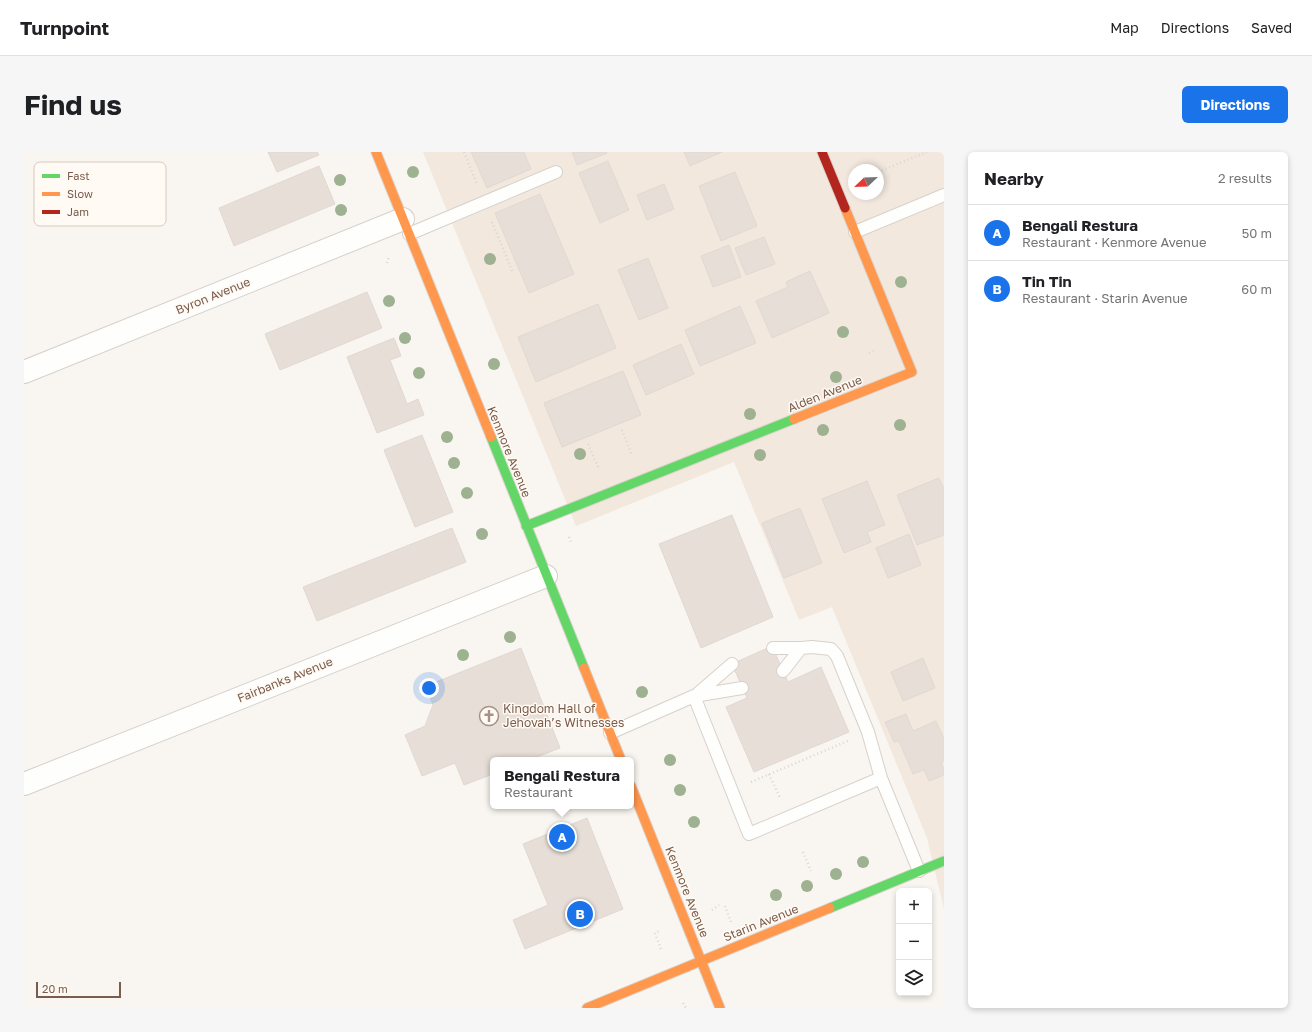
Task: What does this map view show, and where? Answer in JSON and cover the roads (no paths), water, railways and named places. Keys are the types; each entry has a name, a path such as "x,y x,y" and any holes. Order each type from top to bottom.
{"street":[{"name":"Kenmore Avenue","path":"376,152 620,757"},
{"name":"Alden Avenue","path":"526,526 912,372 822,152"},
{"name":"Byron Avenue","path":"24,372 406,226"},
{"name":"Fairbanks Avenue","path":"24,784 546,576"},
{"name":"Kenmore Avenue","path":"634,794 720,1008"},
{"name":"Starin Avenue","path":"587,1008 944,861"}],"lane":[{"path":"406,226 556,172"},
{"path":"855,232 944,195"},
{"path":"773,648 812,647 831,649 837,656 868,732 881,778 919,871"},
{"path":"783,671 801,648"},
{"path":"694,696 732,664"},
{"path":"610,733 694,696 742,688"},
{"path":"694,696 749,834 881,778"}],"place":[{"name":"Kingdom Hall of Jehovah’s Witnesses","path":"489,716"},
{"name":"Bengali Restura","path":"562,837"},
{"name":"Tin Tin","path":"580,914"}]}
